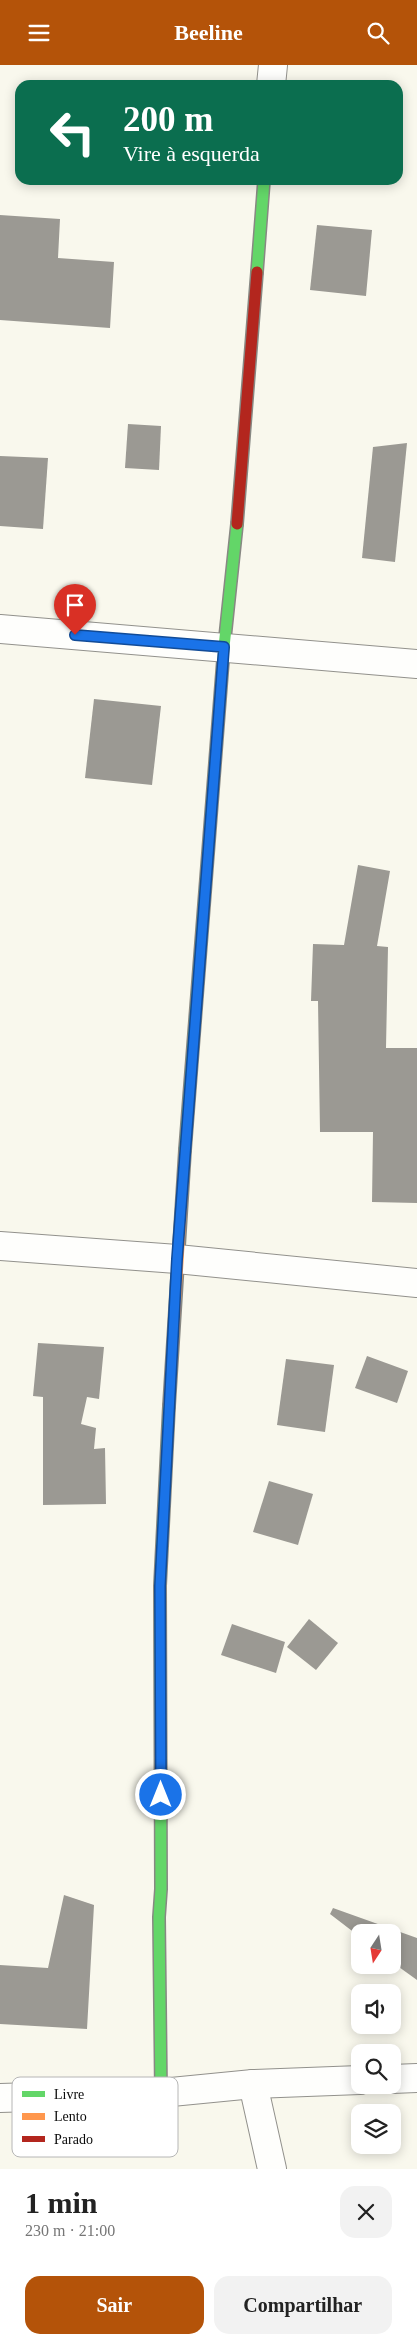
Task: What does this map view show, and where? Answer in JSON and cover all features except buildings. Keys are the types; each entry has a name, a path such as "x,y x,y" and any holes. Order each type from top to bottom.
{"street":[{"path":"272,80 273,65"},
{"path":"161,2077 159,1917 161,1889 160,1586 177,1259 224,647 234,568 264,185"},
{"path":"0,629 417,664"},
{"path":"0,1246 177,1259 417,1283"},
{"path":"401,2079 417,2078"},
{"path":"178,2091 253,2084 351,2080"},
{"path":"253,2084 272,2169"}],"traffic: fast":[{"path":"257,272 264,185"},
{"path":"185,1150 224,647 237,524"},
{"path":"161,2077 159,1917 161,1889 160,1586 169,1406"}],"traffic: slow":[{"path":"169,1406 185,1150"}],"traffic: jam":[{"path":"237,524 257,272"}],"route":[{"path":"75,635 224,647 177,1259 160,1586 161,1795"}]}
